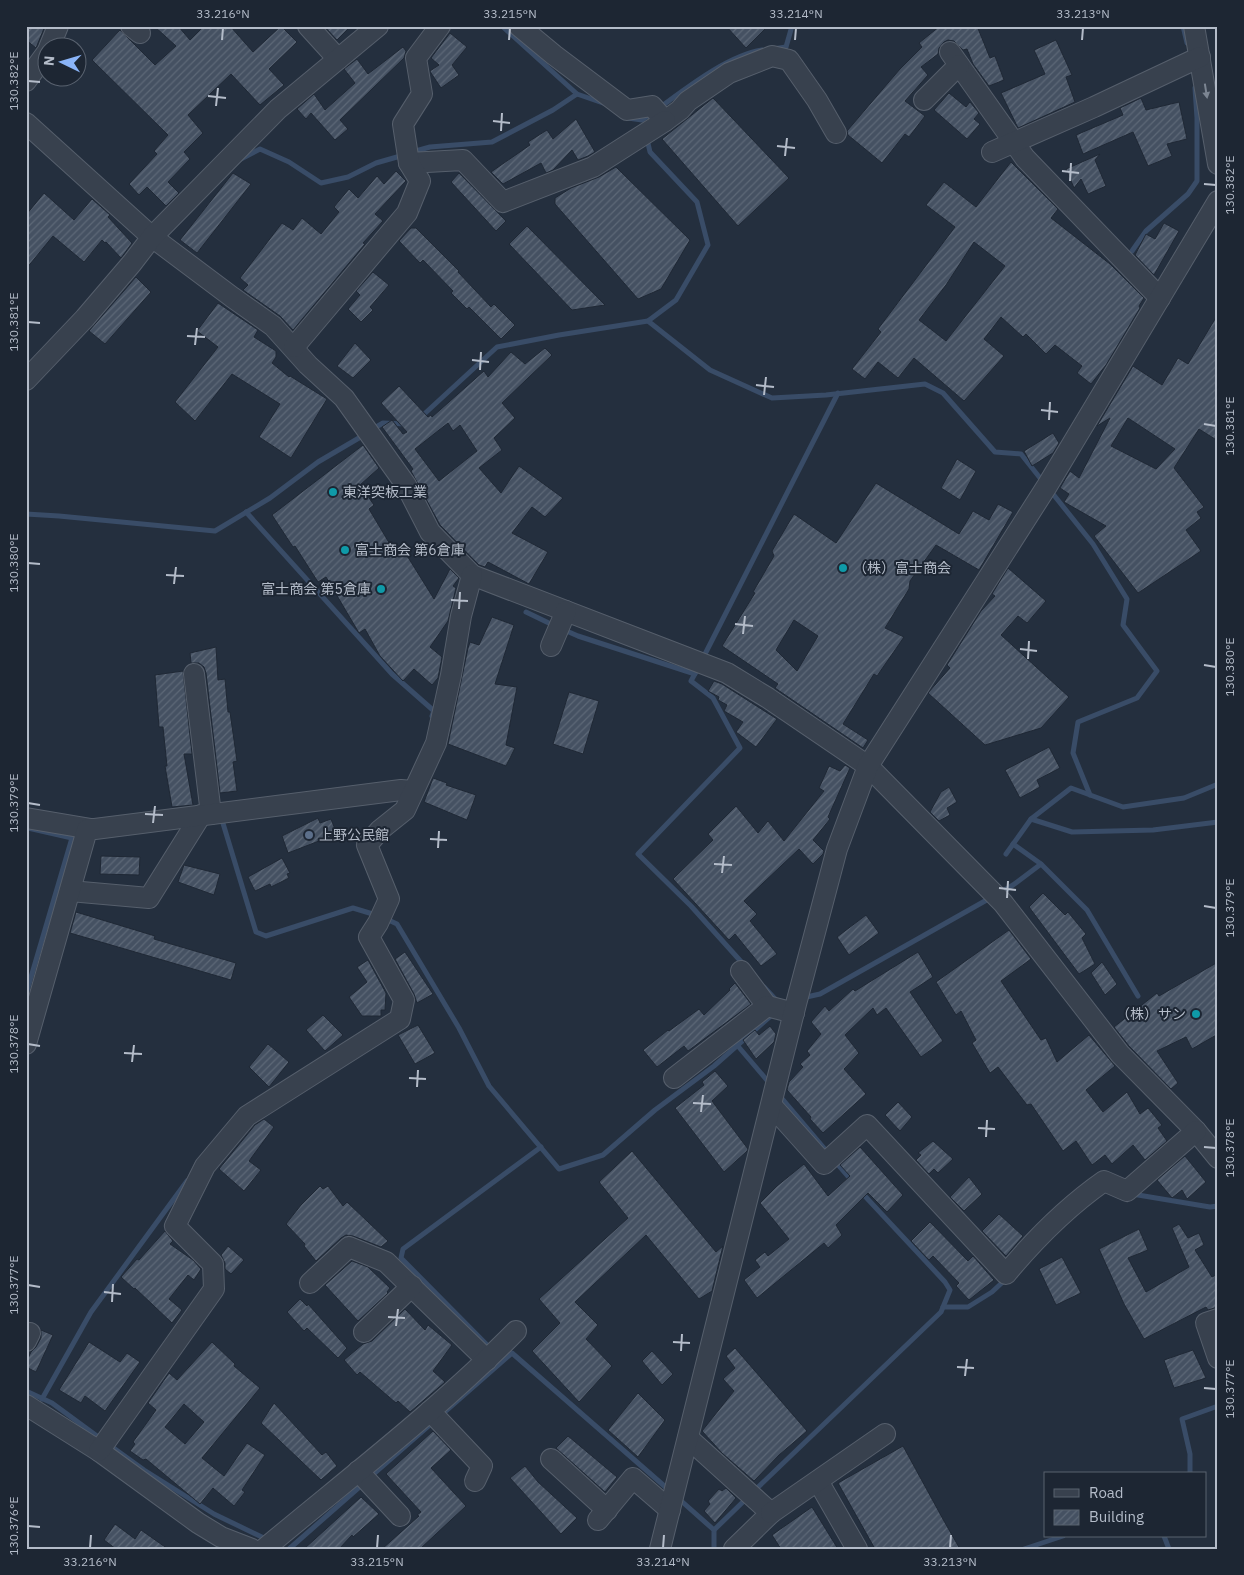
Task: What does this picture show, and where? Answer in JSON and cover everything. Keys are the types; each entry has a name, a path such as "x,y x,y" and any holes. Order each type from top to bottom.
{"street":[{"path":"53,38 58,26"},
{"path":"308,26 338,59"},
{"path":"26,380 86,318 152,236 278,110 378,26"},
{"path":"294,347 407,213 420,181 409,163 403,124 422,94 416,58 440,26"},
{"path":"519,26 626,110 652,106 665,121"},
{"path":"1194,26 1192,60 1218,164"},
{"path":"409,163 463,160 503,202 593,167 665,121 680,110 688,101 729,72 772,56 789,60 817,100 836,134"},
{"path":"924,100 955,59 1026,158 1160,298"},
{"path":"992,152 1094,107 1192,60"},
{"path":"26,81 38,64"},
{"path":"26,123 152,236 273,326 294,347 308,365 344,398 406,484 430,532 472,575 559,628 727,673 768,698 868,766 997,896 1120,1054 1196,1131 1218,1158"},
{"path":"660,1549 772,1106 785,1006 837,850 868,766 1047,486 1218,201"},
{"path":"104,1445 214,1289 213,1264 175,1226 205,1166 247,1116 400,1019 404,1000 369,938 389,899 367,845 380,830 405,810 407,791 436,743 451,675 461,616 472,575"},
{"path":"70,891 149,898 201,820 194,674"},
{"path":"26,818 87,834 407,791"},
{"path":"26,1044 87,834"},
{"path":"741,971 785,1006"},
{"path":"674,1078 785,1006"},
{"path":"772,1106 824,1164 867,1125 1006,1274 1027,1248 1077,1200 1104,1181 1127,1191 1196,1131"},
{"path":"310,1283 349,1247 386,1262 487,1360"},
{"path":"364,1332 412,1286"},
{"path":"1218,1319 1206,1323 1218,1358"},
{"path":"26,1405 104,1445 198,1523 221,1537 265,1545 364,1478 435,1417 516,1331"},
{"path":"435,1417 482,1466 475,1482"},
{"path":"734,1549 771,1513 885,1434"},
{"path":"688,1438 771,1513"},
{"path":"551,1459 603,1515 633,1478 673,1499"},
{"path":"364,1478 400,1516"},
{"path":"818,1481 856,1549"}],"building":[{"path":"26,26 45,26 40,38 38,38 36,48 26,40"},
{"path":"154,26 178,26 190,40 204,26 230,26 253,52 281,26 297,42 269,69 284,85 260,105 231,74 188,115 203,133 184,152 190,159 168,182 179,193 166,206 147,187 139,195 129,184 157,154 154,151 168,135 92,60 120,30 155,65 176,46"},
{"path":"324,26 351,26 337,40"},
{"path":"726,26 768,26 746,48"},
{"path":"940,26 977,26 990,58 995,56 1004,80 989,86 973,64 967,49 963,50 954,41 948,40 944,42 939,48 938,54 921,67 928,75 905,101 925,116 909,137 905,134 882,163 848,135 847,131 900,69 922,47 919,43"},
{"path":"450,33 467,47 452,65 459,75 441,88 430,71 439,65 431,58"},
{"path":"1056,40 1072,75 1066,77 1075,102 1018,128 1001,93 1045,74 1034,50"},
{"path":"403,47 406,51 404,58 340,120 348,129 335,140 311,113 306,119 297,109 314,94 325,110 355,83 344,69 357,59 368,74"},
{"path":"949,93 966,107 970,102 979,113 974,119 980,124 967,139 934,110"},
{"path":"713,98 789,178 738,226 662,139"},
{"path":"1141,98 1146,110 1179,102 1187,139 1167,144 1172,156 1148,166 1133,132 1083,154 1076,135 1123,115 1120,108"},
{"path":"576,119 595,152 578,160 572,150 553,170 546,173 541,163 503,184 491,172 530,145 528,142 547,130 553,139"},
{"path":"1100,154 1095,160 1106,186 1088,194 1081,179 1074,188 1066,169"},
{"path":"1011,162 1058,209 1051,218 1110,264 1144,298 1106,365 1091,384 1077,373 1082,366 1055,345 1046,354 1026,334 1023,337 1001,317 984,339 1004,356 964,401 914,358 898,378 878,362 865,379 852,369 881,332 878,329 955,227 926,205 944,182 976,207","holes":["974,242 1005,266 946,341 919,320 946,285"]},
{"path":"616,167 690,240 661,289 638,299 555,204 555,198 571,188 599,177"},
{"path":"396,171 406,181 375,214 383,221 293,330 280,316 243,290 248,285 240,278 282,223 293,230 302,218 321,234 339,212 334,207 349,189 358,198 377,176 384,184"},
{"path":"233,173 251,184 197,253 180,240"},
{"path":"459,173 506,221 496,231 451,182"},
{"path":"44,193 74,220 92,199 110,215 108,217 132,243 121,258 102,240 84,262 53,236 26,269 26,215"},
{"path":"1164,223 1179,231 1154,275 1135,255 1146,234 1155,239"},
{"path":"527,226 605,305 572,310 509,244"},
{"path":"411,228 416,228 459,271 491,307 494,304 515,325 501,339 469,307 467,309 451,293 453,291 423,260 420,263 399,241"},
{"path":"373,272 389,285 370,307 373,310 361,322 348,309 360,295 356,291"},
{"path":"136,277 151,292 105,344 89,331"},
{"path":"218,303 258,330 254,337 276,351 276,357 272,363 289,377 327,399 291,458 259,437 280,404 232,374 195,421 175,402 218,347 197,331"},
{"path":"1218,314 1218,441 1199,429 1174,468 1204,507 1197,512 1201,518 1186,530 1201,551 1138,593 1094,536 1106,526 1064,502 1069,494 1060,488 1070,471 1079,478 1110,418 1097,426 1133,366 1162,385 1178,358 1188,364","holes":["1128,418 1175,449 1156,469 1111,446"]},
{"path":"355,343 371,360 353,378 337,366"},
{"path":"545,348 552,355 502,403 515,418 494,438 502,450 479,468 501,493 519,466 563,498 545,517 532,507 512,533 548,552 529,584 488,562 485,567 479,565 440,525 411,471 413,469 382,427 392,420 403,434 407,432 381,403 399,386 428,417 431,415 432,417 484,371 488,377 511,352 525,364","holes":["448,423 453,431 460,425 477,451 439,481 415,449"]},
{"path":"1053,433 1059,443 1053,453 1032,466 1024,451"},
{"path":"363,445 379,468 360,485 374,505 369,509 394,551 401,546 434,599 450,569 459,578 453,586 456,588 448,621 430,647 442,657 438,678 432,685 414,669 403,681 380,656 365,629 359,633 326,577 318,582 272,515"},
{"path":"957,459 976,471 960,500 941,488"},
{"name":"（株）富士商会","path":"876,483 959,534 973,511 989,520 998,504 1013,512 979,570 936,545 910,581 909,589 885,628 904,637 877,676 874,674 843,724 868,740 863,748 775,688 778,684 722,646 755,593 753,592 774,556 772,551 794,514 836,543","holes":["794,620 818,636 797,671 776,650"]},
{"path":"1008,568 1046,601 1027,623 1018,616 1001,635 1069,697 1041,728 985,745 928,693 950,668 947,665 981,611 995,596 992,594"},
{"path":"492,617 514,625 495,684 517,687 506,745 515,748 506,766 448,744 470,642 479,645"},
{"path":"216,647 218,680 225,679 228,712 230,712 237,761 233,762 237,791 220,793 206,673 204,667 199,663 191,663 190,653"},
{"path":"183,671 192,754 184,754 193,805 172,807 165,766 167,766 163,727 159,727 155,675"},
{"path":"714,681 722,684 777,719 756,747 736,732 743,722 724,711 727,705 718,700 719,697 708,691"},
{"path":"569,692 599,701 583,754 553,744"},
{"path":"1049,747 1060,768 1037,780 1040,787 1020,798 1005,770"},
{"path":"845,765 850,768 828,817 830,819 813,840 824,851 823,854 813,864 799,849 744,901 757,914 750,921 777,954 761,966 735,934 729,940 673,879 713,840 708,834 736,806 758,833 768,821 784,841 824,791 819,788 829,766 840,771"},
{"path":"433,778 447,783 446,785 476,795 467,820 424,802"},
{"path":"949,787 957,802 947,808 950,815 939,821 930,812 941,792"},
{"name":"上野公民館","path":"318,818 320,823 331,819 337,834 288,853 282,836"},
{"path":"101,856 140,857 139,875 100,874"},
{"path":"282,858 290,873 287,874 289,878 271,887 270,884 255,891 248,877"},
{"path":"184,865 220,874 214,895 178,882"},
{"path":"1043,893 1065,915 1068,912 1086,934 1082,938 1095,964 1079,974 1029,907"},
{"path":"76,912 155,936 154,939 236,963 231,980 70,933"},
{"path":"866,915 879,933 849,955 837,937"},
{"path":"1009,930 1031,959 1001,981 1041,1040 1046,1038 1057,1062 1089,1035 1115,1066 1086,1090 1103,1112 1127,1092 1140,1114 1148,1108 1162,1125 1158,1128 1167,1141 1145,1160 1133,1145 1112,1164 1105,1155 1092,1165 1076,1141 1063,1151 1031,1104 1027,1105 998,1067 990,1073 972,1043 976,1040 961,1011 956,1015 936,982"},
{"path":"405,952 433,994 417,1003 395,959"},
{"path":"918,952 933,977 910,992 943,1041 921,1057 886,1008 877,1015 873,1008 845,1035 859,1053 844,1069 866,1094 823,1133 787,1090 789,1082 803,1067 800,1064 810,1055 807,1051 821,1034 811,1022 825,1006 829,1011 853,989 855,991"},
{"path":"368,960 386,993 385,1010 381,1010 381,1016 362,1016 349,997 367,982 357,967"},
{"path":"1102,962 1117,984 1105,995 1091,973"},
{"path":"1218,962 1218,1034 1192,1049 1186,1037 1157,1051 1178,1083 1171,1089 1129,1046 1114,1027 1157,993 1159,996"},
{"path":"735,983 751,1004 688,1051 684,1046 657,1067 643,1050 699,1009 704,1015"},
{"path":"323,1015 343,1035 325,1051 306,1030"},
{"path":"418,1025 435,1053 415,1064 398,1035"},
{"path":"770,1026 776,1034 774,1042 756,1059 743,1040 755,1030 759,1035"},
{"path":"268,1044 289,1062 269,1087 249,1067"},
{"path":"715,1071 728,1086 712,1101 748,1149 724,1172 675,1108 704,1085 702,1082"},
{"path":"898,1102 912,1117 900,1131 885,1115"},
{"path":"264,1119 274,1127 249,1161 261,1170 244,1191 219,1169 255,1125"},
{"path":"933,1141 953,1159 938,1173 934,1169 929,1174 916,1160 921,1155 918,1153"},
{"path":"860,1147 903,1195 887,1212 868,1193 836,1225 842,1235 828,1248 824,1243 757,1298 744,1280 760,1267 755,1260 765,1252 768,1256 789,1239 760,1203 804,1164 828,1196 850,1176 840,1165"},
{"path":"632,1151 716,1252 723,1246 712,1291 699,1299 646,1235 575,1302 598,1325 586,1339 612,1366 579,1402 532,1351 560,1323 539,1299 628,1218 599,1182"},
{"path":"1185,1156 1206,1182 1187,1199 1182,1190 1172,1198 1157,1180"},
{"path":"969,1177 982,1194 964,1211 950,1197"},
{"path":"320,1186 323,1189 328,1186 343,1206 347,1202 388,1241 381,1247 346,1235 316,1261 304,1246 305,1244 286,1224"},
{"path":"999,1214 1023,1236 1006,1256 982,1231"},
{"path":"930,1222 968,1261 973,1256 994,1280 969,1300 956,1286 959,1283 933,1256 929,1260 911,1241"},
{"path":"1179,1224 1188,1238 1199,1233 1204,1245 1195,1250 1212,1277 1218,1274 1218,1307 1208,1310 1206,1307 1144,1339 1124,1304 1099,1249 1139,1229 1148,1250 1128,1258 1146,1292 1189,1267 1172,1228"},
{"path":"165,1231 173,1241 170,1244 193,1260 201,1269 194,1280 188,1275 169,1299 182,1310 172,1323 121,1277"},
{"path":"228,1246 244,1260 231,1274 225,1269 225,1263 221,1255"},
{"path":"1062,1257 1081,1293 1056,1305 1039,1269"},
{"path":"352,1261 368,1267 390,1288 388,1293 358,1321 325,1285"},
{"path":"300,1299 307,1306 308,1304 347,1348 338,1358 307,1328 304,1331 287,1312"},
{"path":"405,1309 425,1330 428,1325 452,1345 433,1371 445,1382 410,1412 398,1401 396,1403 360,1372 357,1375 344,1360 363,1344 372,1341"},
{"path":"41,1330 53,1335 36,1372 26,1367 26,1362 41,1338"},
{"path":"89,1342 120,1362 127,1353 140,1362 105,1411 85,1396 81,1403 59,1390"},
{"path":"212,1342 235,1364 234,1366 260,1388 202,1458 224,1476 247,1443 265,1455 242,1490 245,1492 234,1506 213,1488 200,1504 146,1459 143,1460 130,1451 135,1444 133,1442 156,1410 148,1403 169,1373 177,1380","holes":["184,1404 204,1422 185,1444 165,1427"]},
{"path":"735,1348 807,1431 779,1455 754,1481 722,1453 702,1431 734,1391 723,1379 735,1368 726,1356"},
{"path":"1193,1350 1206,1378 1174,1388 1164,1360"},
{"path":"652,1351 673,1374 662,1385 642,1361"},
{"path":"638,1393 665,1420 638,1457 608,1430"},
{"path":"274,1403 322,1455 326,1452 337,1466 321,1480 261,1423"},
{"path":"433,1431 451,1450 431,1468 466,1506 420,1549 382,1549 419,1516 417,1515 421,1512 386,1474"},
{"path":"568,1436 617,1477 605,1492 556,1448"},
{"path":"903,1446 960,1549 875,1549 838,1483"},
{"path":"525,1466 538,1482 577,1518 561,1534 510,1478"},
{"path":"726,1488 736,1498 715,1523 704,1511 710,1504 708,1501 719,1489 722,1491"},
{"path":"361,1497 379,1514 353,1537 352,1535 339,1549 304,1549"},
{"path":"812,1507 838,1549 781,1549 772,1535"},
{"path":"115,1524 135,1539 141,1530 168,1549 116,1549 104,1540"}],"waterway":[{"path":"502,26 577,94"},
{"path":"773,49 786,47 792,26"},
{"path":"1183,26 1187,43"},
{"path":"659,108 722,65 749,53 762,50"},
{"path":"1132,251 1146,231 1188,194 1197,181 1195,88"},
{"path":"412,152 430,147 492,142 553,110 577,94 603,103"},
{"path":"628,118 642,120 650,114"},
{"path":"647,139 650,152 697,202 708,245 676,300 648,321 710,370 772,398 826,395 925,384 943,393 995,452 1021,454 1044,483"},
{"path":"239,160 260,149 289,162 321,183 348,177 376,163 404,155"},
{"path":"421,417 497,347 648,321"},
{"path":"703,658 838,393"},
{"path":"371,430 383,423 406,424"},
{"path":"26,514 215,531 270,498 318,462 364,435"},
{"path":"1049,489 1093,544 1127,599 1123,625 1157,671 1137,698 1078,722 1073,753 1090,795"},
{"path":"246,512 392,674 434,711 432,716"},
{"path":"526,612 555,626"},
{"path":"562,629 578,636 695,674"},
{"path":"699,666 691,681 713,698 740,748 638,854 691,906 745,966"},
{"path":"1006,854 1031,819 1071,788 1123,807 1184,798 1218,784"},
{"path":"1031,819 1072,832 1153,830 1218,822"},
{"path":"222,820 256,932 266,936 353,908 376,915"},
{"path":"26,994 72,838 28,828"},
{"path":"1013,844 1041,864"},
{"path":"1000,893 1041,864 1087,910 1138,996"},
{"path":"802,998 820,994 992,897"},
{"path":"384,918 397,924 459,1028 489,1086 559,1169 603,1155 655,1110 714,1066 773,1014"},
{"path":"764,987 777,1001"},
{"path":"737,1045 771,1085"},
{"path":"779,1095 829,1154"},
{"path":"492,1350 401,1258 403,1249 541,1147"},
{"path":"834,1160 853,1182"},
{"path":"42,1399 91,1312 187,1181"},
{"path":"754,1491 941,1312 950,1290 945,1282 862,1193"},
{"path":"1132,1194 1210,1207 1218,1206"},
{"path":"943,1307 968,1307 992,1292 1006,1279"},
{"path":"440,1416 512,1353 670,1491"},
{"path":"26,1391 52,1403 101,1439"},
{"path":"1190,1472 1190,1454 1182,1419 1218,1406"},
{"path":"370,1477 433,1422"},
{"path":"108,1444 144,1470 214,1514 268,1540"},
{"path":"289,1549 364,1483"},
{"path":"714,1530 748,1497"},
{"path":"679,1499 714,1530 714,1549"},
{"path":"1024,1549 1057,1538"},
{"path":"1165,1538 1169,1549"}],"place":[{"name":"東洋突板工業","path":"333,492"},
{"name":"富士商会 第6倉庫","path":"345,550"},
{"name":"（株）富士商会","path":"843,568"},
{"name":"富士商会 第5倉庫","path":"381,589"},
{"name":"上野公民館","path":"309,835"},
{"name":"（株）サン","path":"1196,1014"}]}
